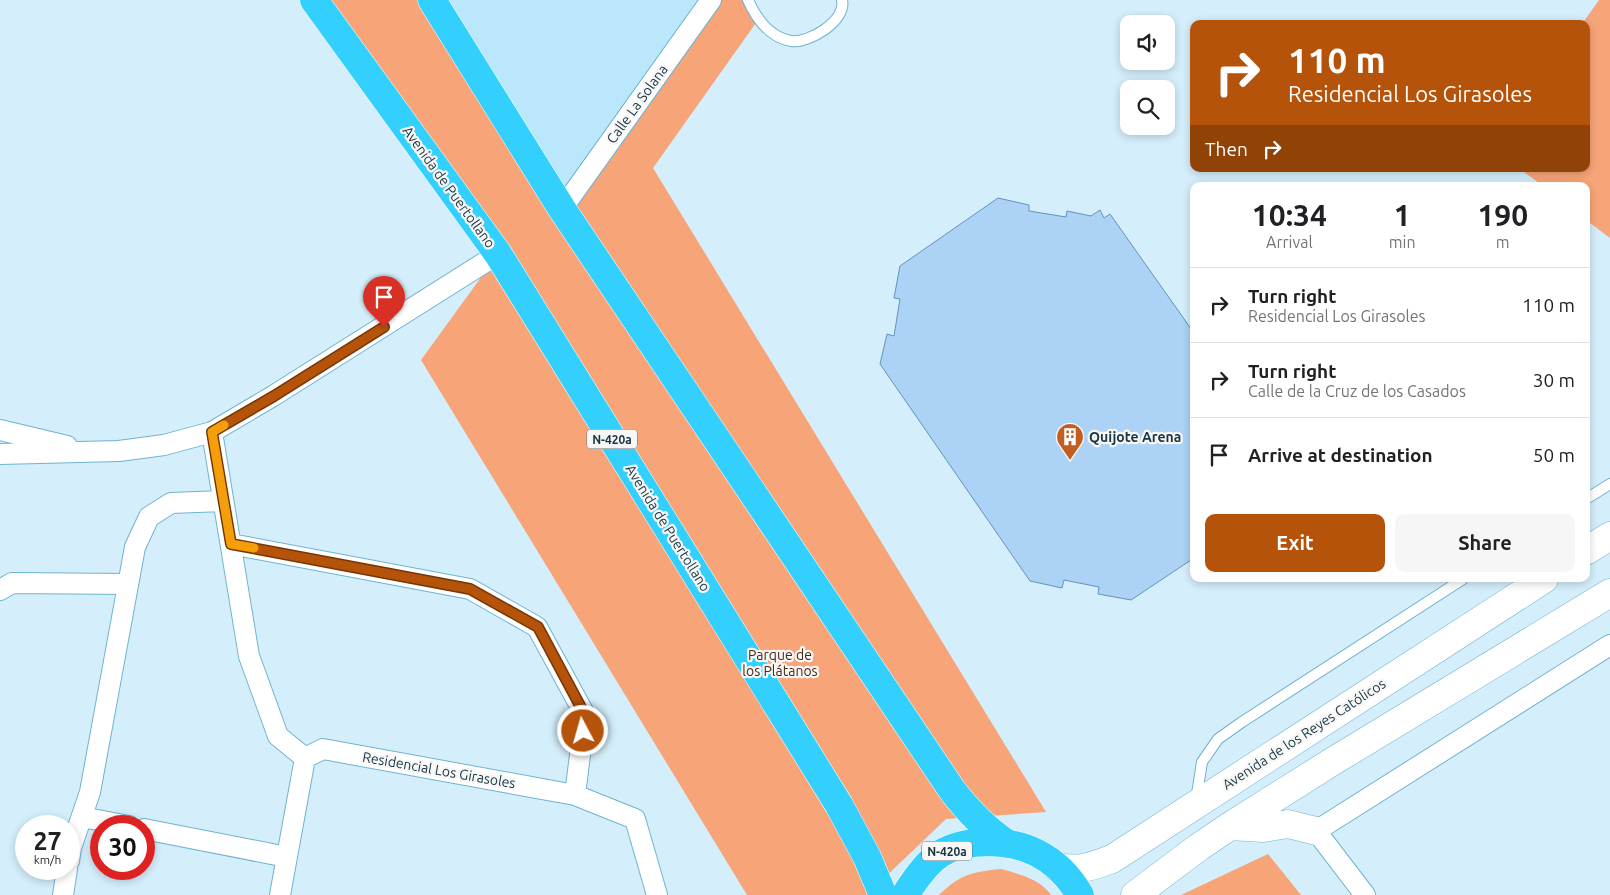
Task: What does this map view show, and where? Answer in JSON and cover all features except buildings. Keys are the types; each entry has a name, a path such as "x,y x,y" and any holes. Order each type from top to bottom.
{"highway":[{"name":"Avenida de Puertollano","path":"314,0 498,254 839,805 866,856 883,895"},
{"name":"N-420a","path":"432,0 562,209 952,790 967,810 989,832 1008,844"},
{"name":"N-420a","path":"905,895 917,877 939,855 963,844 982,842 1008,844 1037,853 1057,867 1072,881 1080,895"}],"main road":[{"path":"1590,548 1610,536"},
{"name":"Avenida de los Reyes Católicos","path":"1057,867 1074,870 1088,868 1112,859 1539,582"},
{"path":"1135,895 1199,846 1230,826 1610,593"},
{"path":"1230,826 1263,828 1288,824 1316,831"}],"street":[{"name":"Calle La Solana","path":"562,209 711,0"},
{"path":"0,454 119,451 164,445 212,432 274,396 498,254"},
{"path":"0,430 88,451"},
{"path":"212,432 248,656 278,736 305,758 280,895"},
{"path":"80,823 90,792 135,547 150,517 171,503 223,501"},
{"path":"231,544 470,589 538,627 585,715 575,796"},
{"path":"0,590 12,583 128,584"},
{"path":"1365,895 1316,831 1610,645"},
{"name":"Residencial Los Girasoles","path":"305,758 323,749 575,796 636,819 657,895"},
{"path":"82,817 90,819"},
{"path":"155,831 287,857"},
{"path":"62,895 65,880"}],"lane":[{"path":"748,0 758,20 776,36 792,42 809,38 826,29 839,17 843,4 842,0"},
{"path":"1590,496 1610,484"},
{"path":"1195,805 1202,762 1218,739 1458,582"}],"shaded area":[{"path":"432,0 707,0 562,209"}],"green space":[{"name":"Parque de los Plátanos","path":"321,0 424,0 562,209 711,0 748,0 758,20 653,168 1046,812 946,819 879,883 876,895 747,895 421,360 498,254"},
{"path":"1599,0 1610,0 1610,238 1590,223 1590,182 1538,182 1524,172 1590,172 1590,20 1585,20"},
{"path":"1268,854 1301,895 1181,895"},
{"path":"1001,869 1035,881 1051,895 939,895 954,882 967,875"}],"slow traffic":[{"path":"224,425 212,432 231,544 254,548"}],"place":[{"name":"Quijote Arena","path":"1070,461"}],"route":[{"path":"384,327 274,396 212,432 231,544 470,589 538,627 585,715 583,731"}]}
